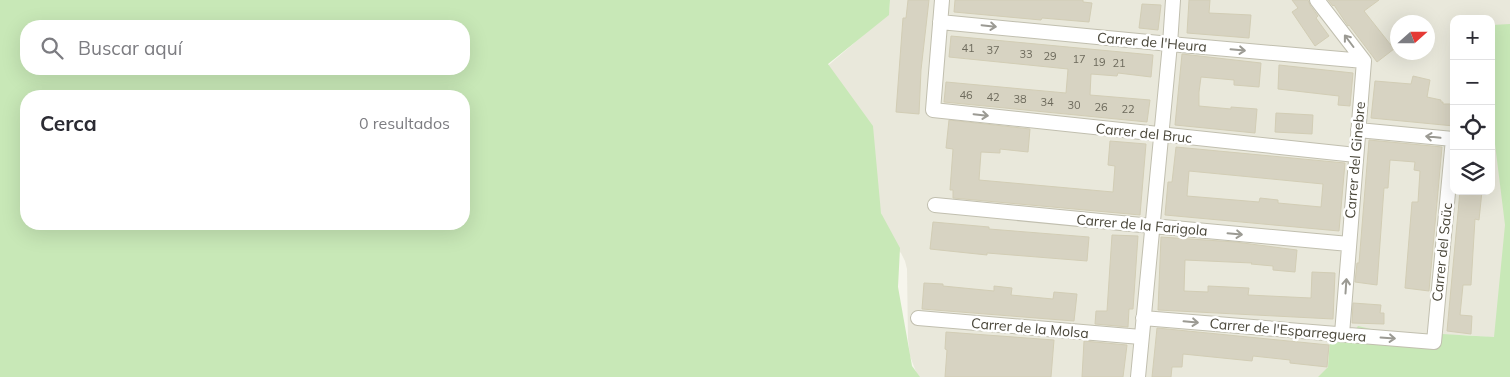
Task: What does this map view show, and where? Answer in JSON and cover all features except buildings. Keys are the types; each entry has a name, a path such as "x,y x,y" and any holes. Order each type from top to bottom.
{"street":[{"path":"940,22 942,0"},
{"path":"1138,377 1170,44 1172,0"},
{"path":"1318,0 1364,61"},
{"name":"Carrer de l'Heura","path":"940,22 1364,61"},
{"name":"Carrer del Bruc","path":"940,22 933,110 1356,155"},
{"name":"Carrer del Ginebre","path":"1342,334 1364,61"},
{"name":"Carrer del Saüc","path":"1358,130 1454,139 1434,342"},
{"name":"Carrer de la Farigola","path":"935,205 1348,244"},
{"name":"Carrer de la Molsa","path":"918,318 1141,337"},
{"name":"Carrer de l'Esparreguera","path":"1143,318 1434,342"}],"shaded area":[{"path":"890,0 1510,0 1510,86 1503,149 1510,339 1466,335 1400,336 1320,377 918,377 910,356 908,339 907,269 905,261 901,253 892,244 879,207 816,76 889,13"}],"green space":[{"path":"0,0 890,0 889,15 828,64 873,126 881,213 900,248 898,287 912,366 920,377 0,377"},
{"path":"1510,24 1510,377 1318,377 1328,367 1330,340 1346,342 1358,326 1400,336 1442,334 1494,337 1505,225 1495,144 1495,25"}]}
